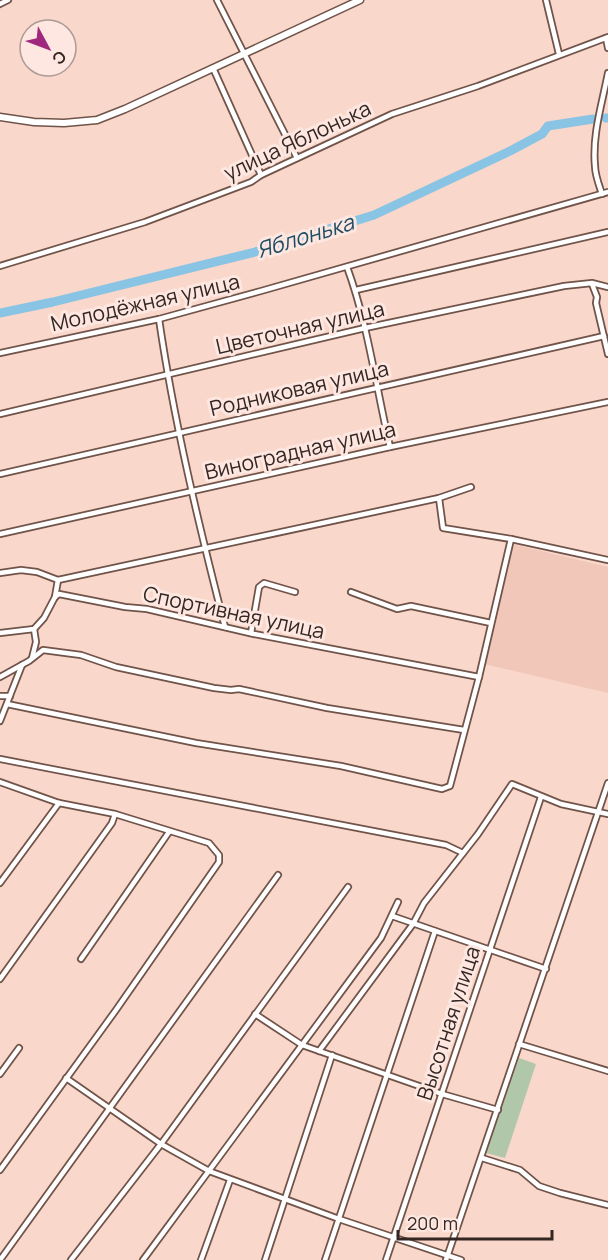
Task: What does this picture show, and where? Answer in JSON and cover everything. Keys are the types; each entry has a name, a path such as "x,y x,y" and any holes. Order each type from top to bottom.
{"main road":[{"path":"0,117 34,122 97,120 360,0"}],"street":[{"path":"0,4 8,0"},
{"path":"217,0 297,158"},
{"path":"341,0 343,8"},
{"path":"546,0 559,54"},
{"name":"улица Яблонька","path":"0,266 145,222 251,182 261,175 392,114 478,86 607,37 608,48"},
{"path":"213,68 261,175"},
{"path":"605,193 594,168 597,126 608,73"},
{"name":"Молодёжная улица","path":"0,353 159,319 605,193"},
{"path":"356,290 608,232"},
{"path":"347,267 356,290 390,447"},
{"path":"592,283 608,354"},
{"name":"Цветочная улица","path":"0,414 365,328 564,286 592,283 608,287"},
{"path":"159,319 167,374 205,548 225,627"},
{"name":"Родниковая улица","path":"0,474 180,431 604,336"},
{"name":"Виноградная улица","path":"0,534 390,447 608,402"},
{"path":"0,573 21,570 37,572 58,580 439,498 471,487"},
{"path":"439,498 443,528 511,539 608,560"},
{"path":"7,704 195,743 341,766 442,789 450,786 479,677 511,539"},
{"path":"0,633 34,629 44,618 55,597 58,580"},
{"path":"250,633 259,587 264,583 296,592"},
{"path":"351,592 397,609 411,606 491,623"},
{"name":"Спортивная улица","path":"55,597 59,594 147,609 250,633 479,677"},
{"path":"32,659 36,642 34,629"},
{"path":"0,677 43,650 81,655 116,667 214,688 239,689 327,708 464,730"},
{"path":"0,721 22,664"},
{"path":"0,696 10,696"},
{"path":"0,759 446,845 463,853"},
{"path":"447,1258 608,783"},
{"path":"0,1170 219,862 219,855 209,843 115,814 59,803 1,784"},
{"path":"319,1051 512,784 561,804 608,814"},
{"name":"Высотная улица","path":"386,1260 541,797"},
{"path":"0,883 59,803"},
{"path":"0,979 112,823 115,814"},
{"path":"81,959 169,832"},
{"path":"0,1260 278,875"},
{"path":"71,1260 161,1144 348,887"},
{"path":"143,1260 381,938 398,902"},
{"path":"392,916 546,969"},
{"path":"325,1260 435,931"},
{"path":"255,1014 302,1045 442,1094 498,1110"},
{"path":"519,1044 608,1071"},
{"path":"0,1074 19,1048"},
{"path":"265,1260 332,1055"},
{"path":"66,1078 161,1144 209,1172 284,1200 394,1236 447,1258 461,1260"},
{"path":"482,1158 520,1170 539,1186 608,1205"},
{"path":"201,1260 230,1180"}],"shaded area":[{"path":"512,544 608,567 608,693 484,664"}],"green space":[{"path":"519,1058 536,1064 505,1158 486,1153"}],"waterway":[{"name":"Яблонька","path":"0,313 255,252 374,215 510,151 542,134 548,126 593,119"}]}
